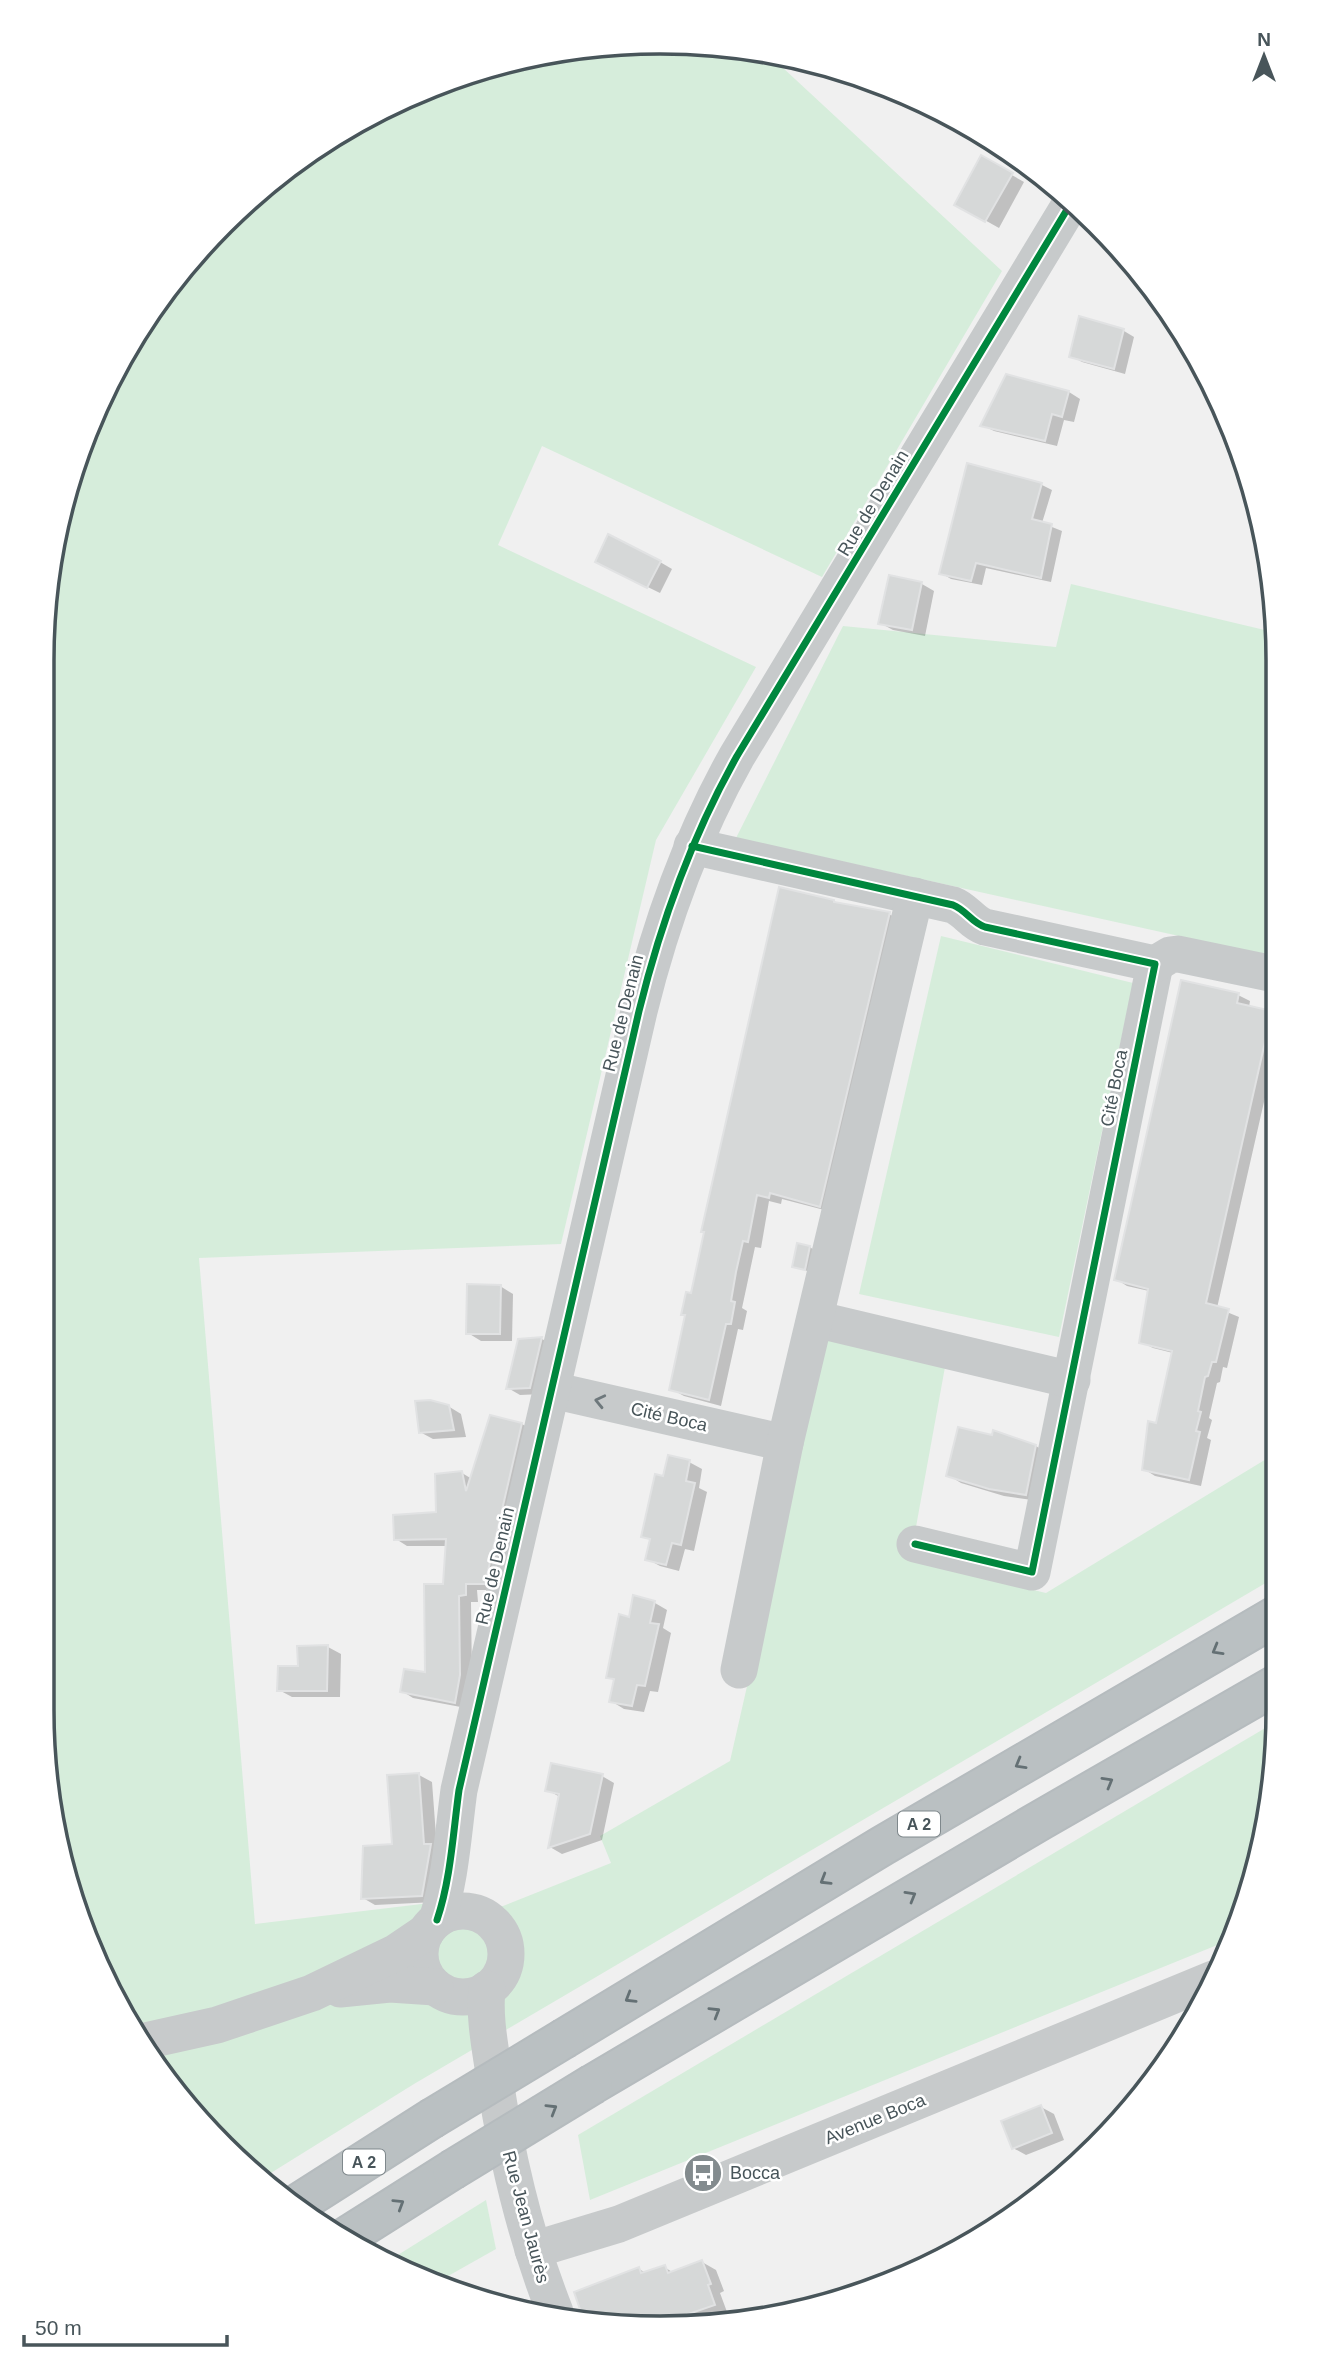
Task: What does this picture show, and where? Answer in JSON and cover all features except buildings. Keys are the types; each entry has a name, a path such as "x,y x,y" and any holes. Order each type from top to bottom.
{"highway":[{"name":"A 2","path":"304,2200 431,2119 882,1846 1266,1622"},
{"path":"353,2233 593,2084 1266,1691"}],"street":[{"name":"Rue de Denain","path":"431,1926 445,1892 459,1790 646,984 661,930 692,846 724,779 762,714 827,611 1066,211"},
{"path":"692,846 960,908 978,925 985,927 1155,964 1170,955 1178,954 1266,972"},
{"path":"739,1670 785,1443 915,896"},
{"name":"Cité Boca","path":"915,1544 1032,1572 1155,964"},
{"path":"815,1319 1072,1380"},
{"name":"Cité Boca","path":"552,1390 785,1443"},
{"name":"Rue de Denain","path":"456,1826 467,1875 485,1917"},
{"path":"151,2040 217,2025 312,1993 395,1953 448,1913 474,1912 485,1917 499,1931 504,1943 505,1956 500,1975 487,1989 470,1996 457,1996 440,1990 370,1985 312,1993"},
{"path":"431,1926 421,1945 420,1958 423,1971 440,1990"},
{"name":"Avenue Boca","path":"533,2250 619,2224 1200,1985"},
{"name":"Rue Jean Jaurès","path":"487,1989 487,2024 501,2120 519,2200 553,2306"},
{"name":"Rue Jean Jaurès","path":"440,1990 464,2022 501,2120"}],"green space":[{"path":"660,54 739,59 782,67 1002,271 822,577 542,446 498,545 756,667 656,840 561,1244 199,1258 255,1924 430,1903 503,1906 611,1863 600,1836 730,1761 827,1335 945,1367 910,1560 1046,1593 1266,1459 1266,1583 414,2084 270,2173 205,2109 156,2047 135,2013 100,1942 75,1867 59,1789 54,1710 54,660 59,581 86,465 100,428 135,357 179,291 205,261 232,232 291,179 357,135 392,117 465,86 503,75 581,59 620,56"},
{"path":"1071,584 1264,630 1266,955 736,838 843,626 1056,647"},
{"path":"941,936 1133,983 1059,1337 859,1294"},
{"path":"1265,1728 1261,1789 1254,1828 1234,1905 1219,1944 590,2200 578,2135"},
{"path":"486,2200 496,2249 446,2277 397,2255"}],"cycle path":[{"path":"437,1920 449,1872 459,1790 639,1011 679,880 706,817 737,756 1066,211"},
{"path":"692,846 953,905 985,927 1155,964 1032,1572 915,1544"}],"place":[{"name":"Bocca","path":"703,2173"}]}
